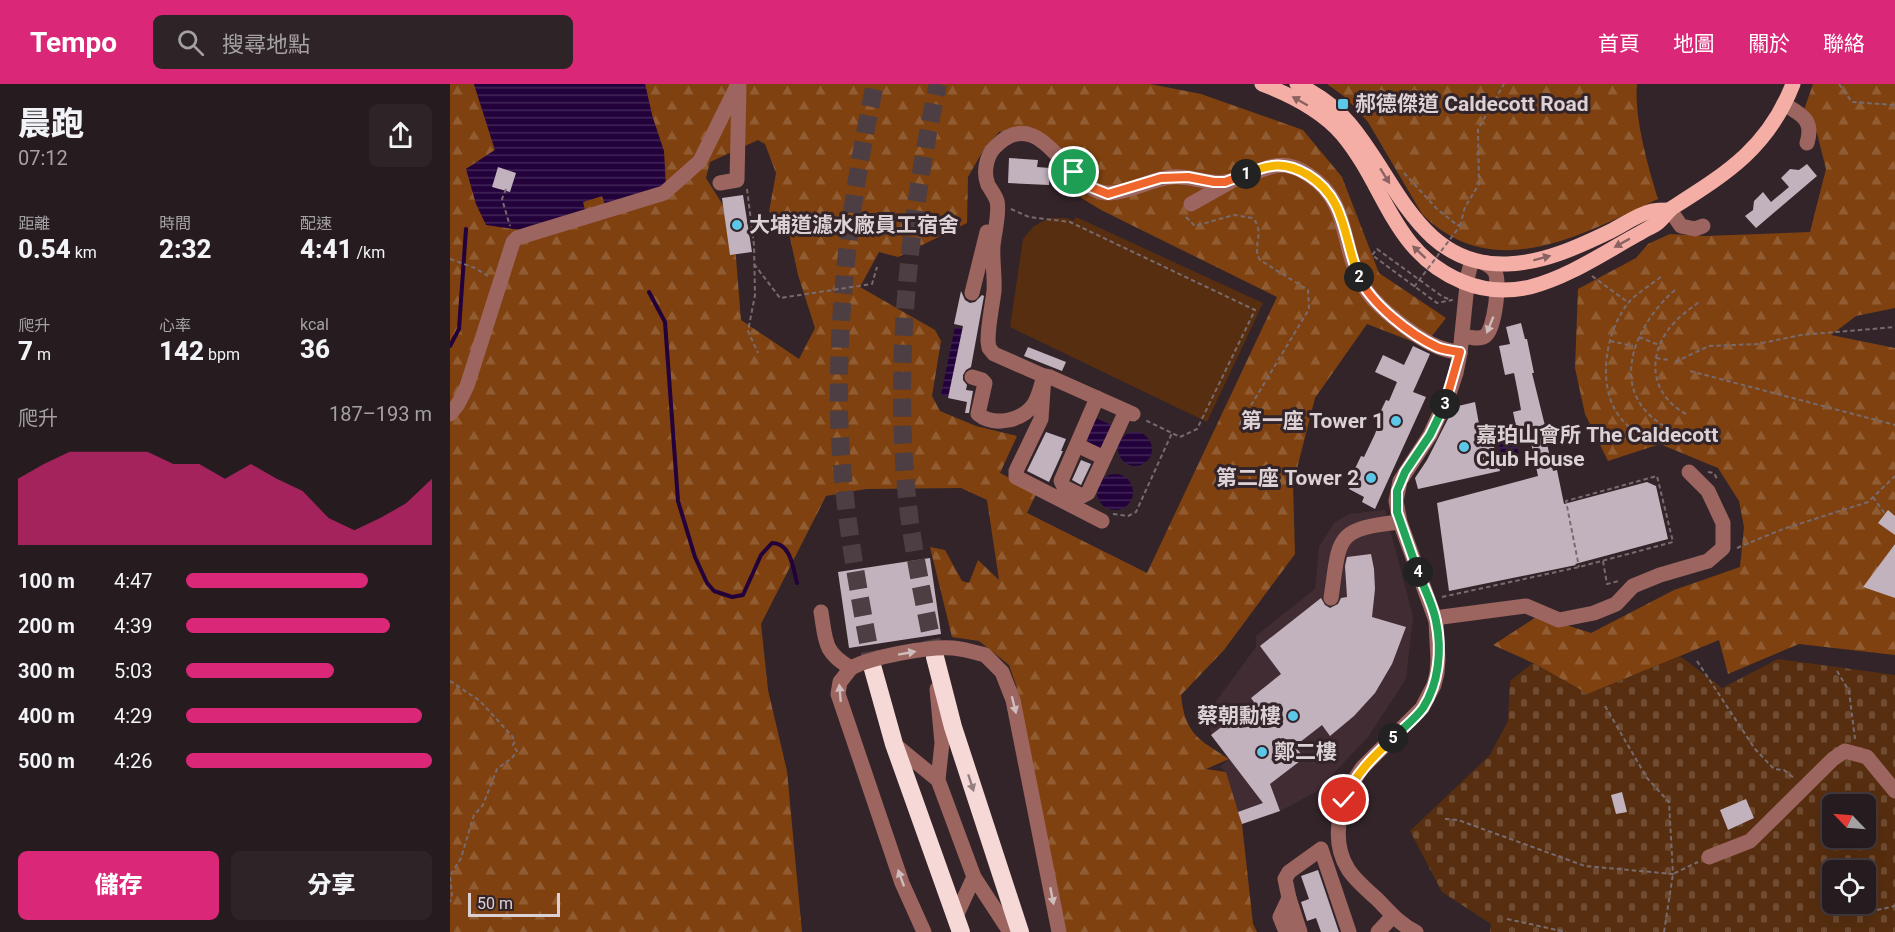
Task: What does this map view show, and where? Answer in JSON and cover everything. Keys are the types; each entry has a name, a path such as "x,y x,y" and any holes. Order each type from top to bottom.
{"highway":[{"path":"935,657 953,728 1020,932"},
{"path":"873,669 894,744 959,924"}],"main road":[{"path":"1262,84 1299,100 1329,121 1353,149 1399,229 1411,245 1440,270 1467,284 1496,290 1530,287 1564,274 1656,224 1670,210 1710,185 1751,151 1764,136 1784,104 1793,84"},
{"path":"1298,84 1323,98 1347,121 1421,227 1442,246 1478,262 1509,264 1535,260 1585,242 1651,211 1670,210"}],"street":[{"path":"720,183 737,180 738,84"},
{"path":"450,414 467,386 513,242 533,232 664,193 700,161 738,84"},
{"path":"1784,104 1805,118 1809,127 1807,143"},
{"path":"972,293 986,236 986,163 991,152 1003,141 1020,135 1030,135 1039,139 1083,182 1097,191 1108,194 1161,178 1188,177 1214,182 1236,179"},
{"path":"1191,204 1253,171 1285,164 1298,169 1317,181 1332,196 1353,262 1372,299 1428,342 1439,348 1460,352"},
{"path":"987,183 997,202 992,248 994,285 988,335 989,348 999,356 1050,377 1129,412 1088,493 1082,496 1064,487 1061,481 1097,398"},
{"path":"1670,210 1681,226 1695,228 1703,226"},
{"path":"1416,932 1401,924 1348,869 1339,835 1344,800 1354,778 1414,718 1429,697 1437,673 1436,621 1400,522 1396,501 1400,481 1430,435 1449,394 1460,352 1467,284 1478,262 1495,272 1497,279 1493,322 1490,331 1484,337 1462,336"},
{"path":"972,378 985,383 978,414 994,422 1014,420 1030,408 1035,402 1044,376"},
{"path":"1044,376 1041,419 1016,477 1104,516"},
{"path":"1077,445 1104,458"},
{"path":"1436,621 1442,617 1526,606 1560,620 1594,613 1616,604 1633,586 1660,575 1708,561 1723,548 1723,523 1708,491 1689,472"},
{"path":"1331,598 1338,554 1344,539 1364,526 1400,522"},
{"path":"820,612 829,652 851,668"},
{"path":"924,932 902,883 838,694 840,682 851,668 863,661 937,648 970,650 985,656 1002,672 1013,700 1059,932"},
{"path":"935,657 942,743 938,780 974,877 1010,932"},
{"path":"894,744 938,780"},
{"path":"1709,857 1750,841 1833,759 1845,751 1867,757 1895,791"},
{"path":"1300,932 1285,879 1290,872 1339,835"},
{"path":"1321,849 1349,932"},
{"path":"959,924 974,877"},
{"path":"1289,898 1280,917 1284,927 1292,932"},
{"path":"1378,932 1393,916"}],"path":[{"path":"1414,286 1460,226 1465,207 1479,184 1478,129 1504,84"},
{"path":"1839,84 1852,102 1895,105"},
{"path":"1404,173 1438,210 1460,226"},
{"path":"747,186 754,246 755,295 748,331 758,353"},
{"path":"506,189 502,199 508,223 513,231"},
{"path":"997,202 1029,217 1070,222 1255,310 1197,429 1180,436 1129,412"},
{"path":"1191,204 1186,210 1186,217 1195,226 1234,215 1253,218 1259,225 1256,254 1260,260 1308,290 1309,309 1239,427"},
{"path":"1377,249 1443,297 1452,300 1437,303 1414,286 1372,255 1377,249"},
{"path":"450,259 483,272"},
{"path":"754,264 780,298 872,284 878,267"},
{"path":"1593,276 1629,303"},
{"path":"1641,436 1627,425 1611,402 1607,373 1610,341 1621,313 1629,303 1662,276"},
{"path":"1664,426 1650,418 1638,402 1632,384 1631,370 1634,347 1651,314 1677,289"},
{"path":"1686,414 1673,408 1663,397 1656,383 1656,358 1660,345 1673,324 1699,302"},
{"path":"1675,362 1709,346 1757,344 1801,335 1895,327"},
{"path":"1639,337 1660,345"},
{"path":"1610,341 1634,347"},
{"path":"1656,358 1670,360"},
{"path":"1690,371 1895,425"},
{"path":"1104,516 1128,516 1136,512 1172,433"},
{"path":"1439,598 1579,567 1673,542 1657,476 1565,501 1579,567"},
{"path":"1734,549 1784,529 1868,502 1895,476"},
{"path":"1873,497 1885,514"},
{"path":"1603,561 1607,584"},
{"path":"1697,661 1755,749 1774,769 1784,770 1804,787"},
{"path":"1837,671 1849,691 1855,742"},
{"path":"450,681 480,700 512,736 517,752 497,769 483,805 474,815 461,858 450,876 453,896 450,902"},
{"path":"1605,706 1647,778 1668,802 1672,874 1664,932"},
{"path":"1445,819 1458,820 1585,866 1672,874 1709,857"},
{"path":"1855,915 1895,906"},
{"path":"1507,919 1566,932"}],"shaded area":[{"path":"474,84 645,84 664,151 666,186 605,204 602,196 583,202 585,210 521,230 486,225 476,204 466,169 495,150"},
{"path":"955,327 968,330 954,398 941,395"},
{"path":"1095,418 1114,426 1104,449 1085,441"},
{"path":"1512,424 1520,460 1504,464 1495,428"},
{"path":"1135,432 1147,437 1152,449 1147,461 1135,466 1123,461 1118,449 1123,437"},
{"path":"1115,474 1127,480 1133,492 1127,504 1115,510 1103,504 1097,492 1103,480"},
{"path":"1385,510 1413,617 1406,679 1368,737 1316,792 1280,811 1242,824 1226,772 1220,767 1229,759 1212,736 1206,715 1256,647 1256,636 1315,589 1319,547 1334,523 1349,514"}],"green space":[{"path":"450,84 474,84 495,150 466,169 584,210 582,202 602,196 605,204 652,115 645,84 1150,84 1201,94 1303,130 1342,177 1379,273 1446,318 1424,346 1367,324 1315,398 1293,484 1295,554 1224,650 1181,695 1186,719 1195,734 1229,759 1206,769 1226,772 1242,824 1253,924 1257,932 1064,932 1016,685 1009,665 979,641 952,637 930,547 945,550 962,581 969,583 978,560 999,580 987,500 961,488 866,489 826,496 761,624 768,690 787,771 802,932 450,932","holes":["1026,127 1054,157 1060,172 1075,194 1101,210 1277,297 1147,573 1027,513 1037,492 1000,473 1017,436 976,426 940,411 932,396 941,341 935,330 860,287 879,252 898,257 967,223 968,177 984,149 999,132","758,140 765,144 776,173 769,212 786,219 798,275 815,328 799,359 741,320 733,221 706,178 710,162"]},
{"path":"1327,84 1637,84 1640,127 1658,199 1600,226 1539,247 1509,250 1479,247 1450,235 1422,214 1368,122 1345,97"},
{"path":"1813,84 1895,84 1895,308 1856,316 1831,335 1895,348 1895,655 1799,644 1728,674 1719,640 1588,694 1533,663 1493,645 1538,616 1591,633 1674,590 1740,567 1744,527 1739,501 1718,468 1660,444 1608,461 1585,414 1575,368 1578,289 1636,258 1648,244 1670,234 1705,236 1810,232 1826,169 1817,133 1804,110"},
{"path":"1076,217 1263,303 1207,422 1010,327 1023,239 1034,226 1049,218 1067,218 1073,221"},
{"path":"1680,656 1722,688 1778,659 1895,675 1895,932 1490,932 1491,924 1442,892 1410,831 1490,755 1508,721 1510,681 1533,663 1588,694"}],"building":[{"path":"1009,158 1038,160 1037,167 1050,168 1049,185 1008,183"},
{"path":"1807,164 1817,176 1756,228 1745,216 1753,210 1754,201 1763,192 1771,202 1789,187 1781,178 1790,169 1799,170"},
{"path":"498,167 516,173 510,192 492,187"},
{"name":"大埔道濾水廠員工宿舍","path":"743,195 752,252 730,255 722,198"},
{"path":"961,291 965,300 970,303 984,296 971,367 963,375 963,380 967,385 966,390 973,391 969,413 965,413 967,402 948,398 963,326 954,324"},
{"path":"1521,323 1525,339 1527,339 1553,471 1557,470 1564,504 1647,482 1656,486 1668,539 1576,565 1449,591 1437,503 1538,476 1530,438 1519,440 1513,412 1521,410 1514,373 1505,375 1499,346 1510,344 1506,327"},
{"path":"1413,346 1430,354 1413,392 1426,397 1375,509 1362,502 1364,497 1349,489 1354,478 1351,477 1375,434 1379,422 1376,421 1386,400 1389,401 1397,382 1375,372 1383,355 1404,365"},
{"path":"1028,347 1066,362 1062,371 1024,356"},
{"name":"嘉珀山會所 The Caldecott Club House","path":"1475,402 1479,424 1488,422 1500,471 1418,489 1415,478 1427,460 1454,407"},
{"path":"1046,432 1066,439 1049,482 1027,471"},
{"path":"1081,460 1091,464 1081,485 1072,480"},
{"path":"1888,510 1895,516 1895,535 1878,523"},
{"path":"1895,544 1895,598 1863,587"},
{"path":"1371,554 1375,589 1372,617 1406,627 1392,664 1375,693 1354,716 1330,736 1322,725 1295,746 1304,758 1270,784 1280,811 1242,824 1238,812 1263,803 1211,735 1254,702 1251,698 1281,674 1260,646 1321,598 1330,608 1338,604 1341,598 1347,597 1345,566 1347,557"},
{"path":"930,558 941,634 849,648 838,572"},
{"path":"1622,792 1627,812 1616,814 1611,795"},
{"path":"1746,799 1754,818 1728,830 1720,810"},
{"path":"1318,870 1339,932 1321,932 1316,918 1307,921 1301,902 1309,899 1301,876"}],"waterway":[{"path":"450,346 459,329 466,229"},
{"path":"649,292 665,322 678,501 695,557 707,583 714,591 732,597 743,595 761,555 772,543 778,544 787,552 797,583"}],"tunnel":[{"path":"873,669 846,509 840,445 839,372 843,289 853,206 875,84"},
{"path":"935,657 908,508 902,387 903,336 912,233 938,84"}],"place":[{"name":"郝德傑道 Caldecott Road","path":"1343,104"},
{"name":"大埔道濾水廠員工宿舍","path":"737,225"},
{"name":"第一座 Tower 1","path":"1396,421"},
{"name":"嘉珀山會所 The Caldecott Club House","path":"1464,447"},
{"name":"第二座 Tower 2","path":"1371,478"},
{"name":"蔡朝勳樓","path":"1293,716"},
{"name":"鄭二樓","path":"1262,752"}],"route":[{"path":"1074,172 1088,186 1108,194 1161,178 1188,177 1225,182 1273,166 1285,164 1298,169 1317,181 1332,196 1340,215 1353,262 1372,299 1428,342 1439,348 1460,352 1456,373 1440,415 1419,454 1400,481 1396,501 1400,522 1436,621 1438,660 1434,685 1429,697 1414,718 1354,778 1344,800"}]}
